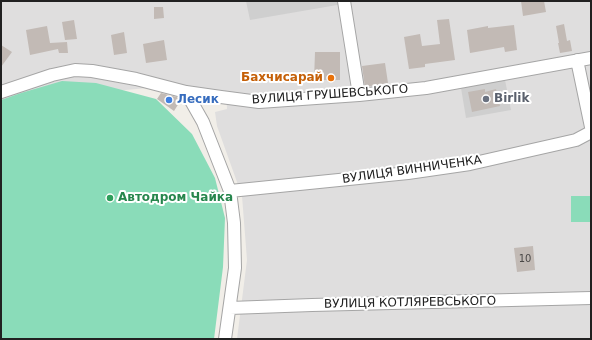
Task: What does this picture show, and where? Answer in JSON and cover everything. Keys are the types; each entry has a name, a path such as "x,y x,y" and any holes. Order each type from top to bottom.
{"street":[{"path":"344,1 359,95"},
{"name":"ВУЛИЦЯ ГРУШЕВСЬКОГО","path":"1,92 52,75 75,70 92,71 136,78 186,92 260,102 359,95 426,88 591,58"},
{"path":"577,60 591,127"},
{"path":"186,92 203,122 230,192 234,223 235,268 225,339"},
{"name":"ВУЛИЦЯ ВИННИЧЕНКА","path":"230,192 408,173 470,164 576,140 591,132"},
{"name":"ВУЛИЦЯ КОТЛЯРЕВСЬКОГО","path":"230,308 591,298"}],"shaded area":[{"path":"1,1 591,1 591,339 237,339 247,260 242,196 217,126 215,112 227,109 226,91 157,87 1,102"},
{"path":"246,1 342,1 343,4 250,20"},
{"name":"Birlik","path":"505,80 511,110 466,118 461,88"}],"green space":[{"name":"Автодром Чайка","path":"62,81 96,83 156,99 192,134 215,178 225,218 223,267 214,339 1,339 1,100"},
{"path":"571,196 591,196 591,222 571,222"}],"building":[{"path":"521,1 544,1 546,12 523,16"},
{"path":"154,7 163,7 164,18 154,19"},
{"path":"449,19 455,60 425,64 425,67 409,69 404,37 420,34 422,46 440,44 437,20"},
{"path":"74,20 77,39 65,40 62,22"},
{"path":"564,24 567,41 570,40 572,51 560,53 556,26"},
{"path":"514,25 517,50 505,52 504,47 470,53 467,30 488,26 488,28"},
{"path":"47,26 50,43 67,42 68,53 59,53 58,49 30,55 26,30"},
{"path":"124,32 127,53 114,55 111,35"},
{"path":"164,40 167,60 146,63 143,44"},
{"path":"1,45 12,52 1,67"},
{"path":"315,52 340,52 340,80 314,80"},
{"path":"385,63 388,83 365,87 362,66"},
{"path":"485,89 485,92 496,89 500,106 472,112 468,92"},
{"name":"Лесик","path":"161,93 177,97 181,100 174,111 157,99"},
{"path":"533,246 535,270 517,272 514,248"}],"place":[{"name":"Бахчисарай","path":"331,78"},
{"name":"Birlik","path":"486,99"},
{"name":"Лесик","path":"169,100"},
{"name":"Автодром Чайка","path":"110,198"}]}
